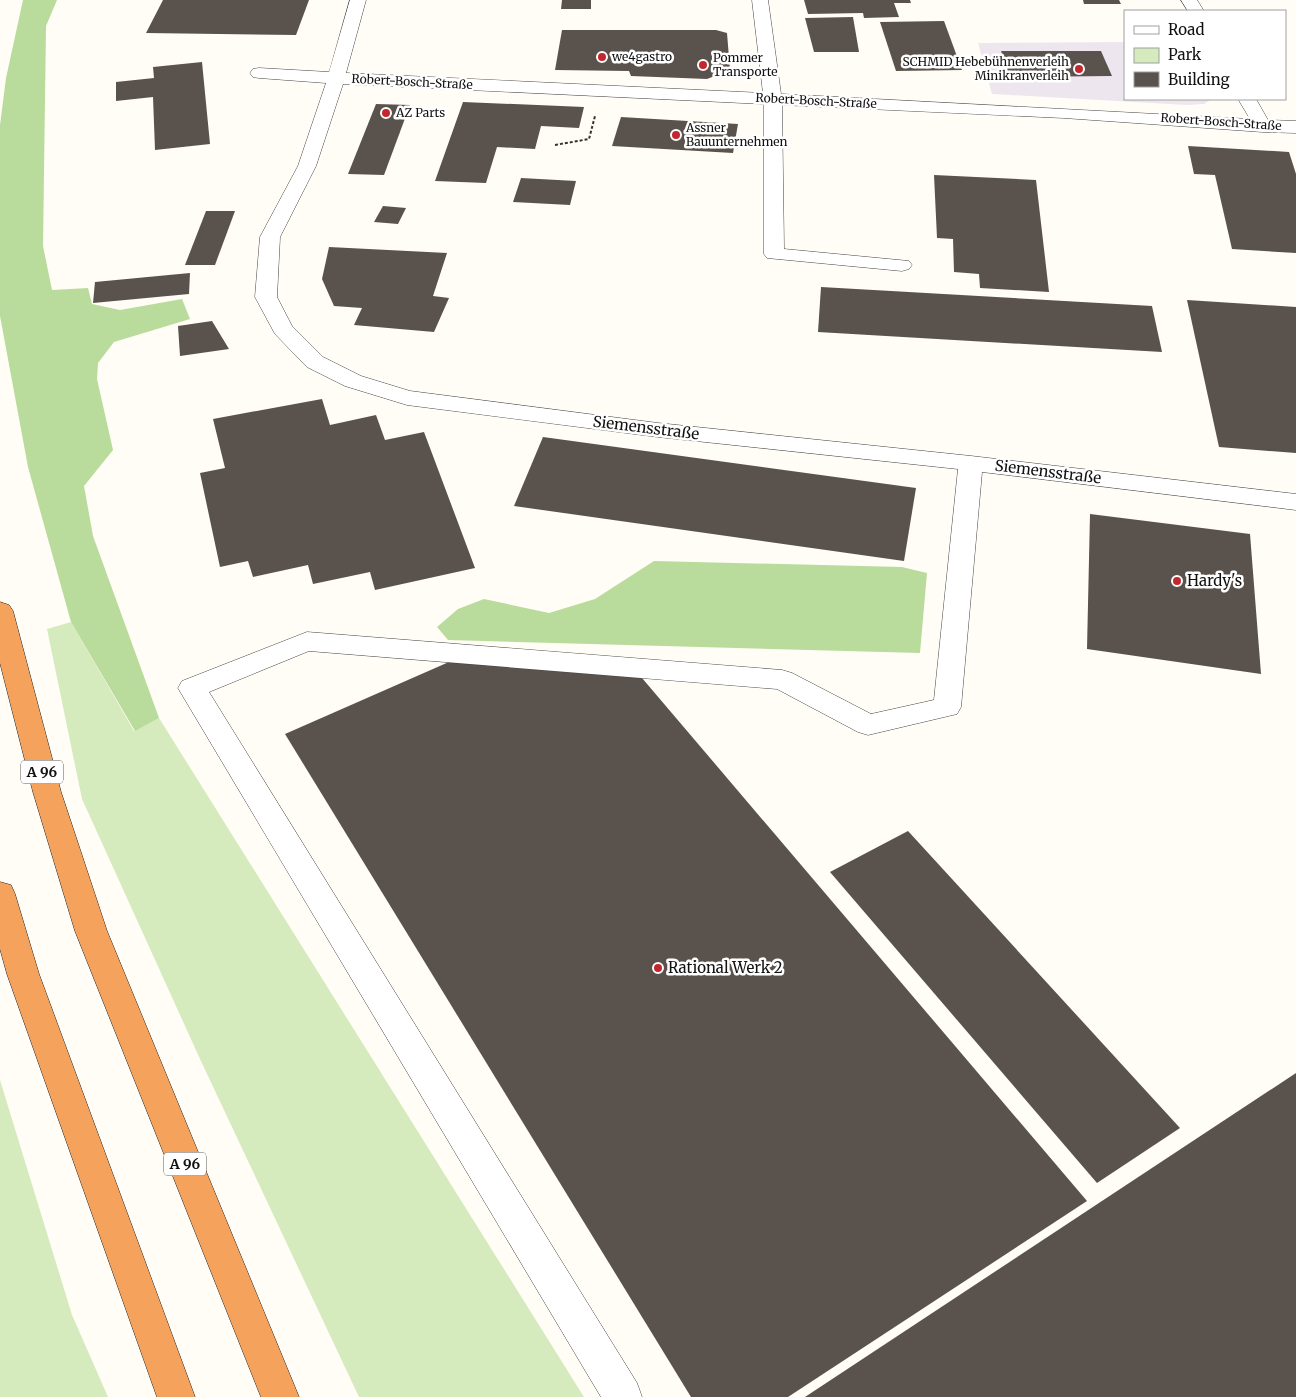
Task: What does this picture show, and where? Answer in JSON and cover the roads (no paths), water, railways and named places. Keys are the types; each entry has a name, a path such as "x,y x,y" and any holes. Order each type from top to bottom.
{"highway":[{"name":"A 96","path":"0,611 47,792 91,931 280,1397"},
{"path":"0,894 23,974 176,1397"}],"street":[{"name":"Siemensstraße","path":"358,0 336,78 307,166 270,237 266,297 283,329 315,362 352,381 407,398 668,431 971,463 1296,502"},
{"path":"760,0 773,99 774,254 902,265"},
{"name":"Robert-Bosch-Straße","path":"258,73 773,99 1063,105 1194,120 1296,127"},
{"path":"1248,100 1263,126"},
{"path":"1185,104 1194,120"},
{"path":"622,1397 192,688 308,641 782,680 868,725 947,707 971,463"}],"place":[{"name":"we4gastro","path":"602,57"},
{"name":"Pommer Transporte","path":"703,65"},
{"name":"SCHMID Hebebühnenverleih Minikranverleih","path":"1079,69"},
{"name":"AZ Parts","path":"386,113"},
{"name":"Assner Bauunternehmen","path":"676,135"},
{"name":"Hardy's","path":"1177,581"},
{"name":"Rational Werk 2","path":"658,968"}]}
